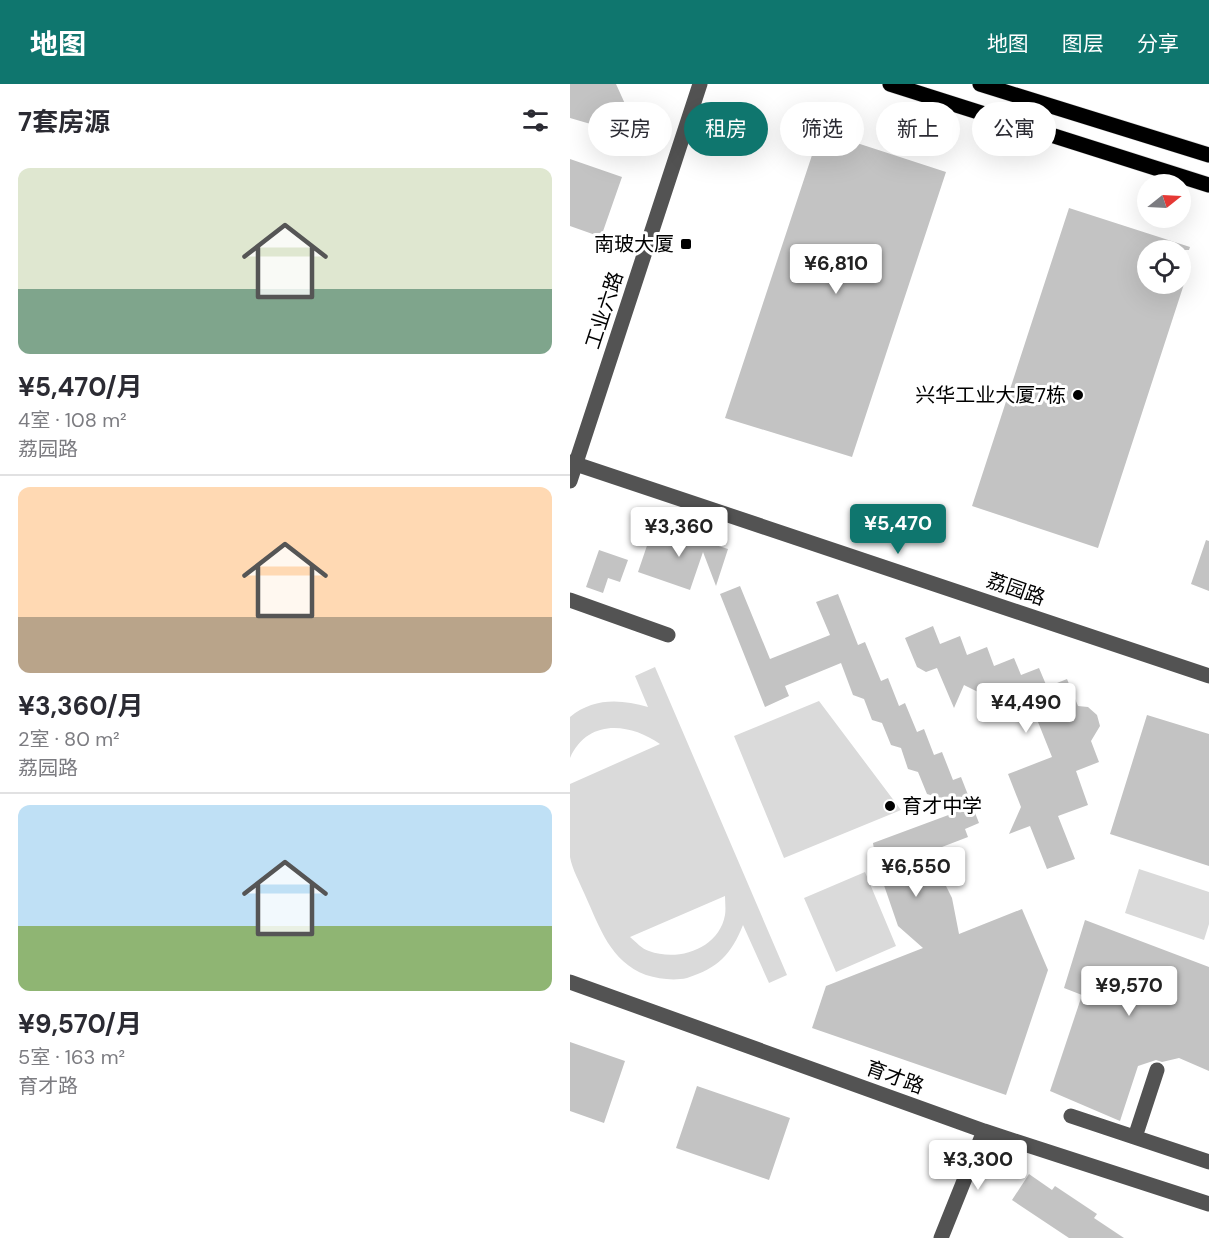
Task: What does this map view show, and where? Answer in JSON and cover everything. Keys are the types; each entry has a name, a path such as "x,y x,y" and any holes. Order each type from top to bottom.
{"main road":[{"path":"890,84 1209,185"},
{"path":"980,84 1209,155"}],"street":[{"name":"工业六路","path":"570,481 573,463 700,84"},
{"name":"荔园路","path":"573,463 1209,676"},
{"path":"570,600 668,635"},
{"name":"育才路","path":"570,982 984,1131 1209,1204"},
{"path":"1135,1137 1157,1070"},
{"path":"1071,1116 1209,1162"},
{"path":"941,1238 984,1131"}],"shaded area":[{"path":"655,667 787,975 769,983 743,925 734,945 715,965 698,974 677,979 646,975 634,969 615,952 601,931 570,857 570,784 660,744 636,732 610,728 598,730 587,736 570,758 570,717 597,703 617,702 648,707 635,676","holes":["725,896 725,915 721,927 715,937 696,950 672,955 660,954 644,949 630,937"]},
{"path":"819,701 901,810 784,858 734,736"},
{"path":"1139,869 1209,892 1209,924 1204,940 1125,913"},
{"path":"865,872 896,946 836,972 804,898"}],"building":[{"path":"570,84 616,84 624,102 588,102 588,123 570,118"},
{"path":"864,145 876,149 876,156 897,156 946,172 852,457 725,418 812,156 864,156"},
{"path":"570,159 622,177 601,237 570,226"},
{"name":"兴华工业大厦7栋","path":"1069,208 1168,240 1137,240 1137,294 1181,294 1098,548 972,506"},
{"path":"654,525 728,549 716,586 703,552 690,590 638,572"},
{"path":"1206,540 1209,541 1209,591 1191,584"},
{"path":"599,550 628,560 620,582 608,578 603,593 586,587"},
{"path":"740,586 770,659 830,635 816,602 838,594 858,645 865,642 881,681 888,678 899,706 905,703 917,732 924,729 934,755 942,752 953,780 961,777 979,823 965,829 968,837 929,852 952,898 959,934 1022,909 1048,970 1006,1095 812,1028 826,986 923,948 898,926 876,862 873,843 970,807 927,794 918,772 908,769 901,748 891,745 882,723 872,720 864,699 853,695 841,663 785,686 789,696 765,707 720,594"},
{"path":"933,626 940,644 960,636 967,655 987,647 994,666 1014,658 1021,675 1039,668 1047,687 1067,679 1078,706 1088,707 1097,715 1100,726 1091,741 1099,762 1076,771 1088,805 1058,816 1075,859 1047,869 1030,826 1009,834 1021,807 1008,774 1052,757 1034,712 1026,710 1021,697 1006,703 997,699 992,686 978,692 964,685 954,708 937,668 926,672 917,667 905,638"},
{"path":"1147,715 1209,734 1209,866 1110,834"},
{"path":"1085,920 1209,967 1209,1071 1179,1058 1162,1062 1156,1060 1138,1066 1120,1121 1050,1091 1082,995 1064,988"},
{"path":"570,1042 625,1061 604,1123 570,1111"},
{"path":"697,1086 790,1118 769,1180 676,1148"},
{"path":"1029,1174 1052,1190 1055,1186 1097,1214 1094,1218 1124,1238 1069,1238 1012,1200"}],"place":[{"name":"南玻大厦","path":"686,244"},
{"name":"兴华工业大厦7栋","path":"1078,395"},
{"name":"育才中学","path":"890,806"}]}
